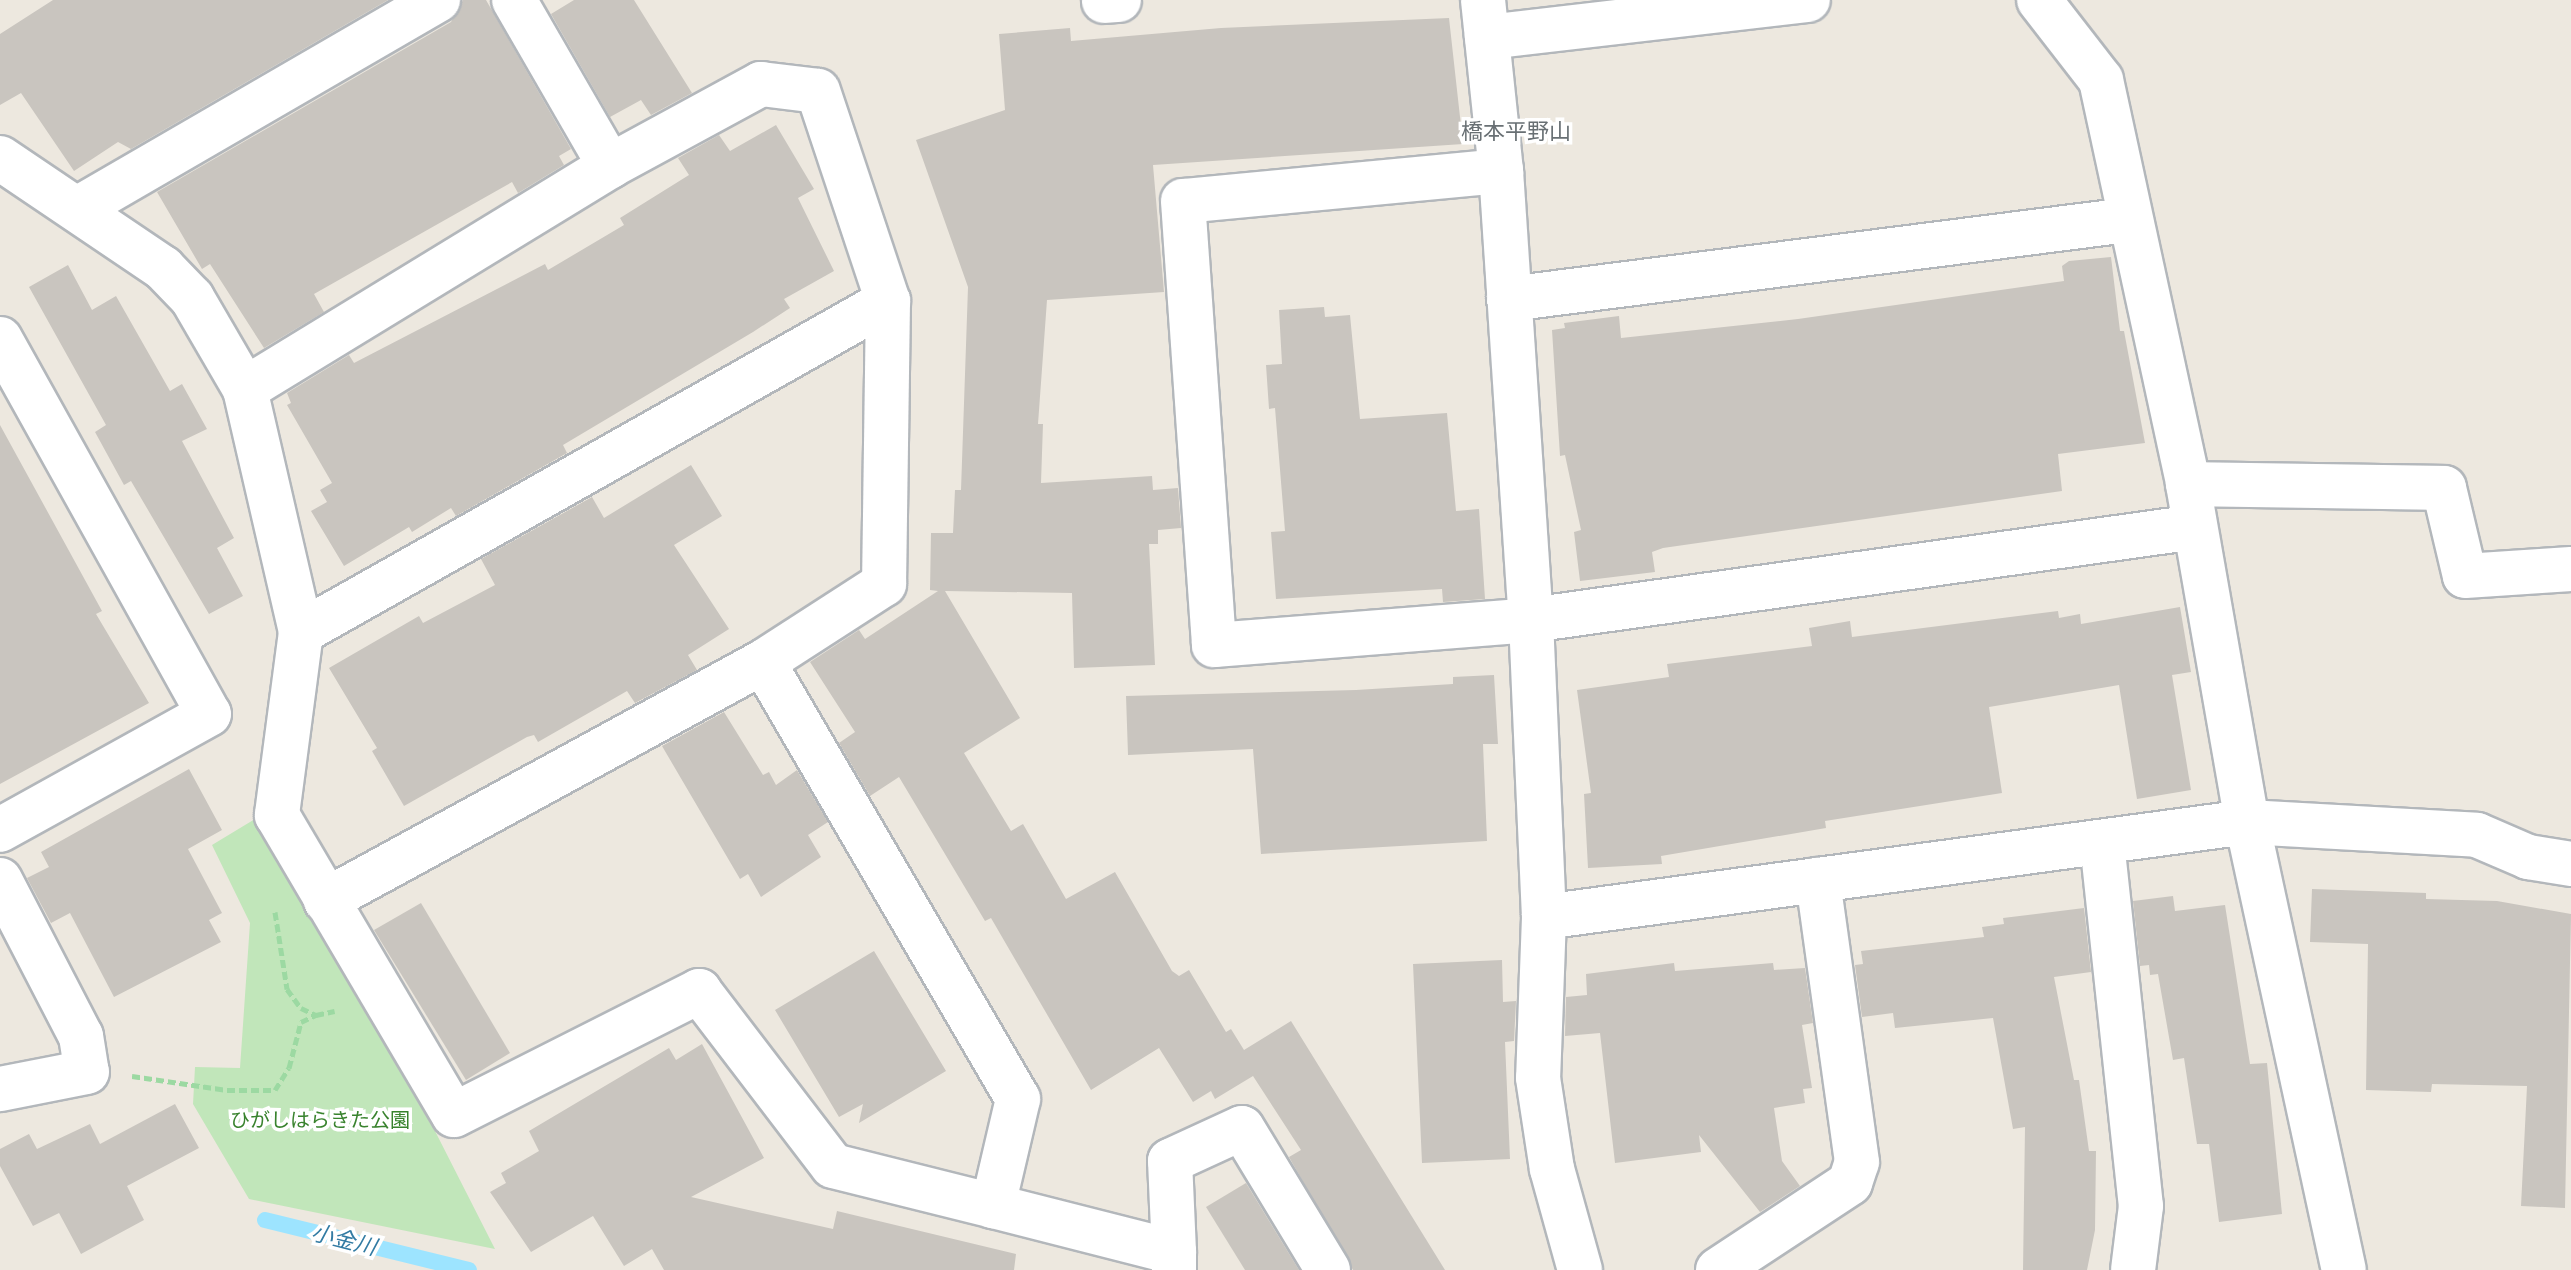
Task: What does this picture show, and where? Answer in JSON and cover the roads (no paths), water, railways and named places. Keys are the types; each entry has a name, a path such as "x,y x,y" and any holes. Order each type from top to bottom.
{"street":[{"path":"79,208 438,0"},
{"path":"514,0 610,166"},
{"path":"1104,1 1119,0"},
{"path":"1580,1270 1552,1169 1538,1078 1544,917 1531,620 1501,171 1485,18 1808,0"},
{"path":"2039,0 2101,80 2127,220 2188,484 2247,822 2344,1270"},
{"path":"245,389 610,166 761,84 818,91 888,301 884,584 763,662 326,900"},
{"path":"0,158 79,208 163,268 192,298 245,389 301,632 277,815 454,1115 699,991 833,1166 993,1206 1174,1261 1170,1161 1242,1128 1328,1270"},
{"path":"1501,171 1183,201 1214,645 1531,620 2195,527"},
{"path":"1509,299 2127,220"},
{"path":"301,632 888,301"},
{"path":"0,339 209,714 0,830"},
{"path":"2188,484 2444,488 2465,576 2571,569"},
{"path":"763,662 1018,1099 993,1206"},
{"path":"1544,917 2247,822 2477,835 2528,857 2571,864"},
{"path":"2102,842 2141,1206 2133,1270"},
{"path":"0,880 81,1036 87,1072 0,1089"},
{"path":"1718,1270 1850,1183 1857,1162 1818,880"}],"waterway":[{"name":"小金川","path":"265,1220 469,1270"}],"district":[{"name":"橋本平野山","path":"1516,131"}],"park label":[{"name":"ひがしはらきた公園","path":"320,1119"}]}
